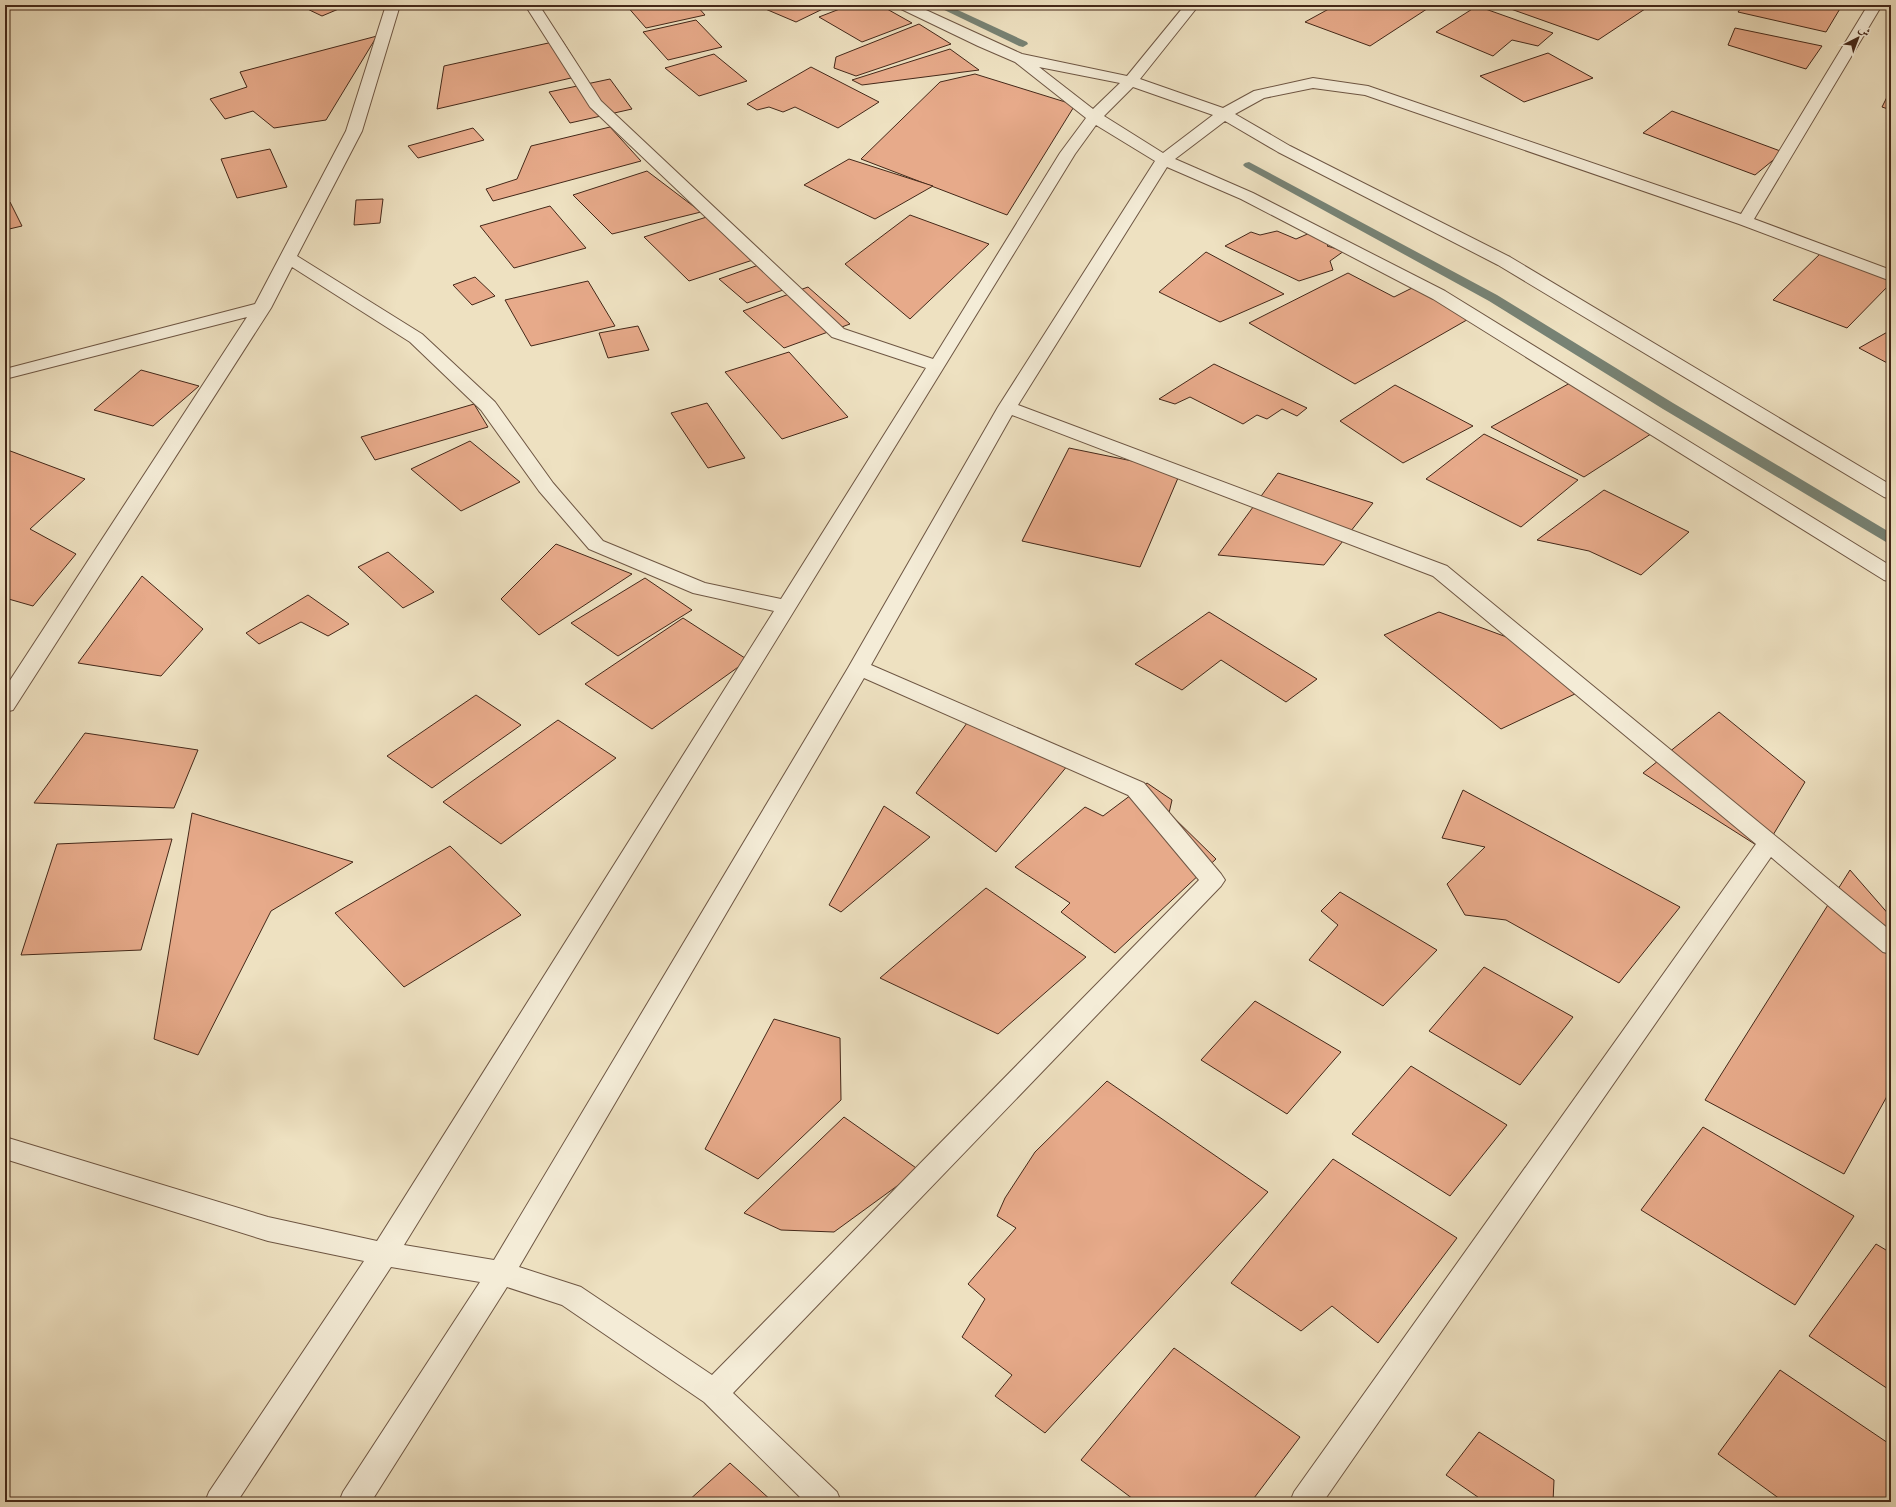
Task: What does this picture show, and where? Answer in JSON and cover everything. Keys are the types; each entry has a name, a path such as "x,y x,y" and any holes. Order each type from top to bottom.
{"street":[{"path":"5,705 262,308 354,131 393,5"},
{"path":"532,5 595,104 838,332 937,366"},
{"path":"904,5 983,44 1018,58 1131,81 1224,114 1284,149 1504,261 1891,493"},
{"path":"220,1502 384,1254 1068,153 1094,117 1131,81 1192,5"},
{"path":"1745,221 1875,5"},
{"path":"1018,58 1094,117 1164,160 1247,196 1439,294 1891,575"},
{"path":"354,1502 501,1273 859,668 1008,407 1164,160 1224,114 1259,94 1313,83 1368,91 1745,221 1891,276"},
{"path":"289,258 416,338 488,406 546,487 596,545 700,588 787,607"},
{"path":"5,374 262,308"},
{"path":"1008,407 1440,571 1769,842 1891,945"},
{"path":"714,1393 1213,880 1136,789 859,668"},
{"path":"1305,1502 1769,842"},
{"path":"5,1148 268,1229 384,1254 501,1273 571,1296 714,1393 826,1502"}],"building":[{"path":"299,5 348,5 322,16"},
{"path":"626,5 696,5 705,15 646,28"},
{"path":"756,5 831,5 796,22"},
{"path":"850,5 880,5 912,23 862,42 819,17"},
{"path":"1336,5 1433,5 1370,46 1305,22"},
{"path":"1513,5 1643,5 1648,7 1598,40 1508,8"},
{"path":"1743,5 1831,5 1841,7 1826,32 1738,12"},
{"path":"1477,6 1553,33 1538,46 1512,40 1493,56 1436,32"},
{"path":"696,20 722,47 668,60 643,32"},
{"path":"919,24 951,44 856,76 834,68 836,57"},
{"path":"1735,28 1822,46 1806,69 1728,45"},
{"path":"377,36 326,120 274,128 253,111 225,119 210,99 247,87 240,72"},
{"path":"562,40 584,75 437,109 444,66"},
{"path":"950,49 979,70 862,85 852,80"},
{"path":"1548,53 1593,78 1524,102 1480,76"},
{"path":"714,54 747,81 699,96 665,68"},
{"path":"811,67 879,102 838,128 795,107 783,112 769,107 757,110 747,104"},
{"path":"975,74 1075,105 1007,215 861,159 940,82"},
{"path":"610,79 632,109 570,123 549,92"},
{"path":"1891,89 1891,110 1882,107"},
{"path":"1672,111 1783,152 1755,175 1643,133"},
{"path":"610,127 641,161 493,201 486,189 517,179 531,146"},
{"path":"473,128 484,140 418,158 408,146"},
{"path":"270,149 287,187 237,198 221,159"},
{"path":"849,159 933,186 875,219 804,185"},
{"path":"647,171 701,212 612,234 573,195"},
{"path":"383,199 380,223 354,225 356,200"},
{"path":"10,202 22,226 5,230 5,204"},
{"path":"550,206 586,248 514,268 480,226"},
{"path":"716,214 762,257 689,281 644,237"},
{"path":"910,215 989,244 910,319 845,264"},
{"path":"1277,231 1296,239 1312,232 1331,242 1327,246 1344,251 1330,261 1333,270 1299,281 1225,246 1251,232 1260,235"},
{"path":"1826,248 1891,272 1891,283 1847,328 1773,300"},
{"path":"1206,252 1284,294 1220,322 1159,292"},
{"path":"770,261 797,285 747,303 719,279"},
{"path":"1348,273 1394,297 1418,285 1472,317 1355,384 1249,323"},
{"path":"475,277 495,296 472,305 453,285"},
{"path":"588,281 615,326 531,346 505,300"},
{"path":"808,287 850,324 784,348 743,311"},
{"path":"638,326 649,350 608,358 599,333"},
{"path":"1891,330 1891,365 1859,348"},
{"path":"789,352 848,417 782,439 725,372"},
{"path":"1214,364 1307,408 1297,416 1282,409 1267,419 1257,415 1243,424 1190,397 1175,404 1159,399"},
{"path":"141,370 199,386 153,426 94,410"},
{"path":"1570,383 1654,432 1584,477 1491,427"},
{"path":"1395,385 1473,426 1403,463 1340,421"},
{"path":"707,403 745,458 708,468 671,413"},
{"path":"474,404 488,427 375,460 361,437"},
{"path":"1484,434 1578,480 1521,527 1426,479"},
{"path":"470,441 520,482 461,511 411,469"},
{"path":"1069,448 1181,471 1140,567 1022,541"},
{"path":"5,449 85,479 30,529 76,554 33,606 5,598"},
{"path":"1278,473 1373,503 1324,565 1218,555"},
{"path":"1604,490 1689,532 1641,575 1589,551 1537,540"},
{"path":"556,544 632,574 539,635 501,599"},
{"path":"388,552 434,592 403,608 358,567"},
{"path":"142,576 203,629 161,676 78,663"},
{"path":"645,578 692,610 618,656 571,623"},
{"path":"308,595 349,624 328,636 301,622 259,644 246,633"},
{"path":"1209,612 1317,679 1286,702 1221,660 1182,690 1135,664"},
{"path":"1439,612 1520,642 1577,693 1501,729 1384,635"},
{"path":"683,618 748,660 652,729 585,684"},
{"path":"476,695 521,725 432,788 387,756"},
{"path":"975,712 1073,759 996,852 916,793"},
{"path":"1719,712 1805,782 1764,850 1643,773"},
{"path":"558,720 616,758 501,844 443,802"},
{"path":"85,733 198,750 174,808 34,803"},
{"path":"1147,783 1172,800 1169,813 1216,859 1115,953 1061,912 1070,903 1015,867 1085,807 1103,816"},
{"path":"1463,790 1680,907 1619,983 1506,920 1465,915 1447,884 1485,847 1442,838"},
{"path":"884,806 930,837 841,912 829,905"},
{"path":"192,813 353,862 271,911 198,1055 154,1039"},
{"path":"172,839 141,950 21,955 57,844"},
{"path":"450,846 521,915 404,987 335,913"},
{"path":"1850,870 1891,917 1891,1089 1844,1174 1705,1100"},
{"path":"986,888 1086,957 998,1034 880,978"},
{"path":"1340,892 1437,950 1383,1006 1309,960 1338,925 1321,911"},
{"path":"1484,967 1573,1017 1520,1085 1429,1031"},
{"path":"1255,1001 1341,1052 1287,1114 1201,1060"},
{"path":"774,1019 840,1038 841,1100 758,1179 705,1149"},
{"path":"1411,1066 1507,1125 1450,1196 1352,1134"},
{"path":"1107,1081 1268,1192 1045,1433 995,1396 1012,1375 962,1337 985,1299 968,1284 1016,1228 997,1216 1005,1198 1035,1152"},
{"path":"844,1117 919,1170 834,1232 781,1230 744,1213"},
{"path":"1703,1127 1854,1216 1795,1305 1641,1210"},
{"path":"1333,1159 1457,1238 1378,1343 1332,1306 1301,1331 1231,1283"},
{"path":"1876,1244 1891,1253 1891,1391 1809,1336"},
{"path":"1174,1348 1300,1437 1251,1502 1137,1502 1081,1460"},
{"path":"1780,1370 1891,1445 1891,1502 1784,1502 1718,1454"},
{"path":"1479,1432 1554,1480 1553,1502 1485,1502 1446,1475"},
{"path":"730,1463 773,1502 687,1502"}],"waterway":[{"path":"939,5 1023,44"},
{"path":"1249,165 1493,298 1668,406 1891,539"}]}
